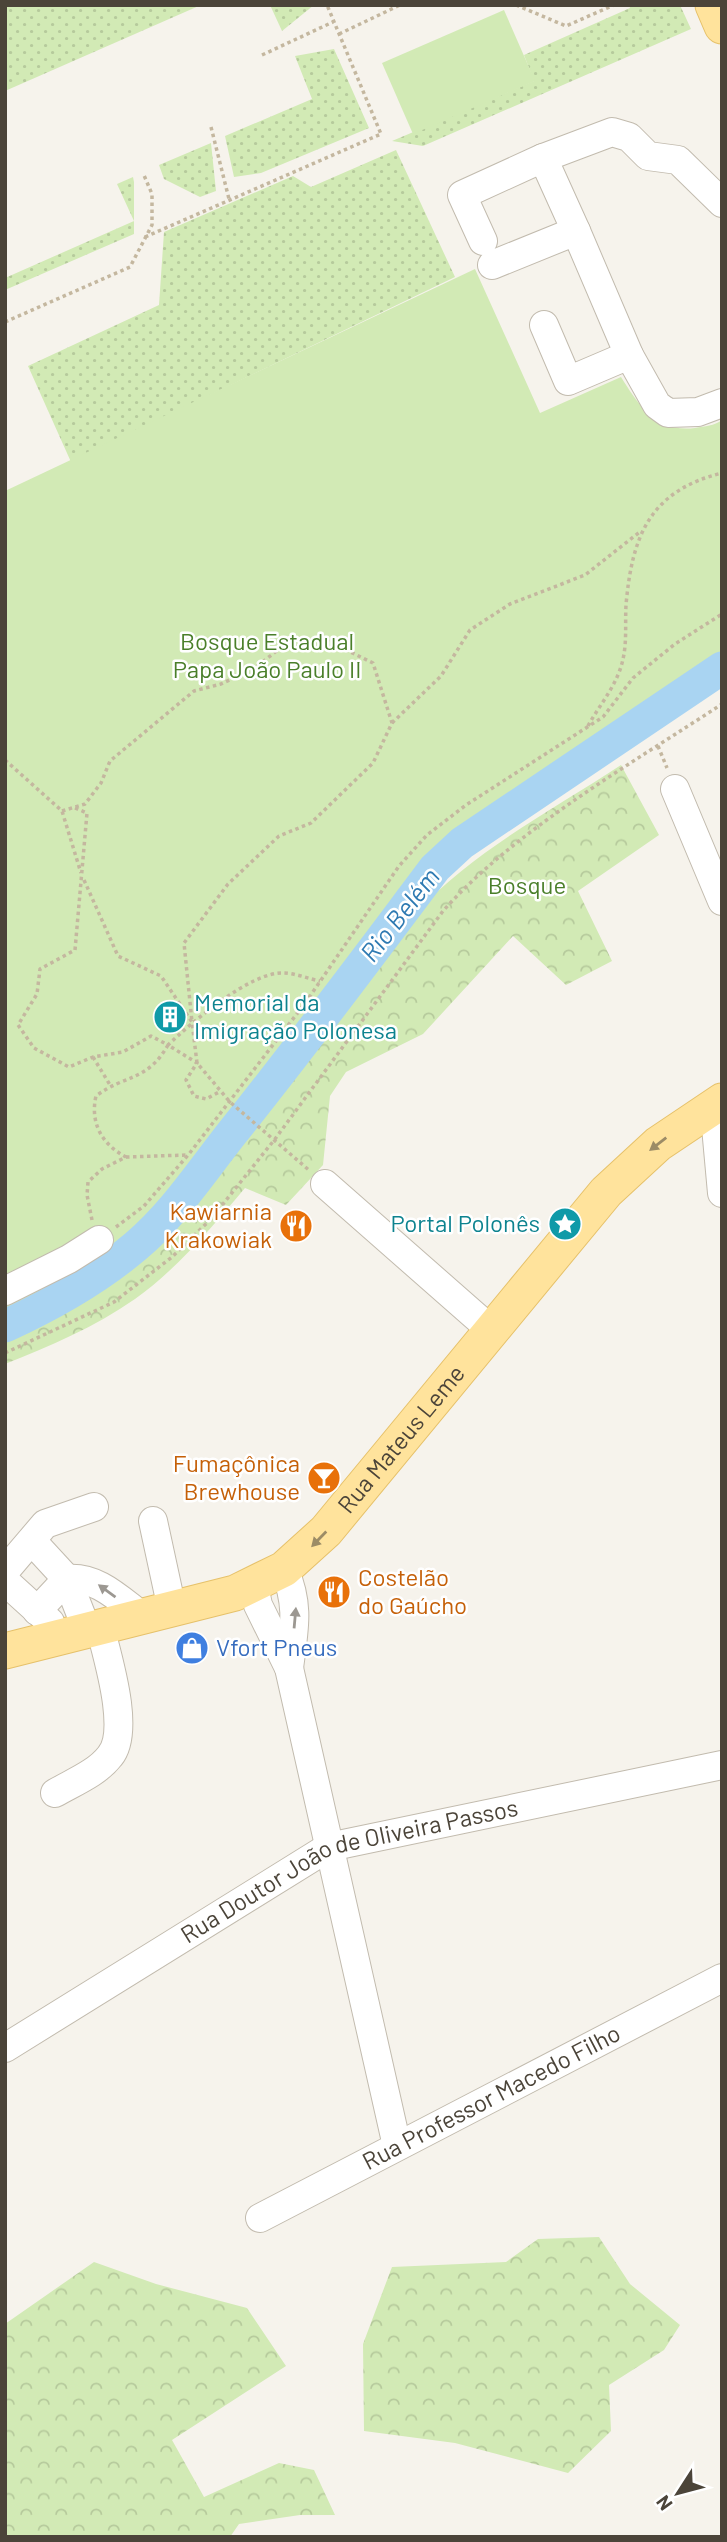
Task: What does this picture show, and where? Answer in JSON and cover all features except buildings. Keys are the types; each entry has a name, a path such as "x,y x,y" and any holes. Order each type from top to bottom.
{"main road":[{"path":"713,5 722,26"},
{"name":"Rua Mateus Leme","path":"5,1651 254,1586 285,1569 326,1531 582,1219 632,1166 718,1103"}],"street":[{"path":"576,231 488,253 462,195 543,158 612,132 629,137 648,156 678,160 722,203"},
{"path":"543,158 629,355 657,405 668,412 698,412 722,404"},
{"path":"544,325 568,381 629,355"},
{"path":"675,789 722,901"},
{"path":"718,1103 722,1193"},
{"path":"325,1184 490,1329"},
{"path":"5,1290 69,1259 99,1240"},
{"path":"5,1571 45,1524 93,1507"},
{"path":"67,1578 91,1580 157,1613 153,1521"},
{"path":"32,1541 67,1578 84,1631 116,1696 118,1734 112,1755 93,1771 55,1793"},
{"path":"285,1569 296,1600 289,1668"},
{"path":"37,1611 67,1578"},
{"path":"5,1581 37,1611 84,1631"},
{"path":"254,1586 258,1605 289,1668 397,2146"},
{"name":"Rua Doutor João de Oliveira Passos","path":"5,2048 330,1847 722,1765"},
{"name":"Rua Professor Macedo Filho","path":"260,2218 722,1978"}],"path":[{"path":"145,237 381,134 327,5"},
{"path":"339,34 401,5"},
{"path":"516,5 566,26 611,6"},
{"path":"262,55 334,22"},
{"path":"211,127 229,201"},
{"path":"5,322 130,267 152,225 152,194 143,173"},
{"path":"587,727 614,685 623,660 632,555 641,531 662,502 702,478 722,473"},
{"path":"221,1091 206,1099 194,1096 186,1080 197,1063 184,943 228,884 279,836 311,823 373,762 392,723 441,676 470,630 510,604 584,575 641,531"},
{"path":"189,1154 126,1157 102,1169 88,1182 87,1195 99,1240 144,1206 189,1154 320,981 399,866 428,835 466,804 603,717 633,678 676,644 722,614"},
{"path":"62,811 85,804 102,783 110,761 157,719 194,691 221,684 256,668 288,642 328,641 373,663 392,723"},
{"path":"5,1353 91,1314 137,1286 173,1257 211,1219 275,1139 443,911 470,880 555,816 722,704"},
{"path":"5,760 62,811 82,877 118,956 161,976 192,1022"},
{"path":"74,807 87,813 75,950 40,969 37,995 18,1024 34,1048 69,1067 93,1057 123,1052 151,1036 197,1063 230,1102 325,1184"},
{"path":"126,1157 112,1150 102,1136 92,1114 96,1096 110,1085 132,1080 148,1069 192,1022 257,980 282,973 320,981"},
{"path":"93,1057 110,1085"}],"green space":[{"path":"5,5 201,5 5,91"},
{"path":"270,5 314,5 282,31"},
{"path":"629,5 680,5 691,29 423,146 392,141 534,81 524,55 630,8"},
{"path":"504,10 535,81 413,134 382,63"},
{"path":"334,49 369,128 261,173 234,177 225,136 312,99 295,56"},
{"path":"211,143 216,191 200,197 164,179 159,165"},
{"path":"396,150 455,277 71,462 28,366 159,305 164,232 293,176 311,187"},
{"path":"133,177 134,182 134,221 117,184"},
{"path":"134,221 134,234 5,290 5,278"},
{"name":"Bosque Estadual Papa João Paulo II","path":"475,269 540,413 621,377 642,407 660,422 670,426 695,428 713,425 722,420 722,660 464,830 429,863 317,1012 171,1194 127,1240 95,1262 85,1236 5,1275 5,491"},
{"name":"Bosque","path":"621,765 659,835 578,891 612,961 566,985 513,936 423,1034 346,1072 330,1096 323,1165 286,1205 245,1188 180,1261 135,1299 88,1327 5,1364 5,1298 78,1261 100,1283 131,1257 188,1200 242,1139 377,960 416,913 462,870 487,851"},
{"path":"599,2237 630,2284 680,2325 664,2350 609,2385 611,2431 568,2473 455,2443 364,2431 363,2344 392,2267 506,2262 538,2239"},
{"path":"94,2262 156,2284 247,2308 286,2366 172,2440 204,2497 279,2463 314,2470 335,2515 300,2515 239,2524 230,2537 5,2537 5,2324"}],"waterway":[{"name":"Rio Belém","path":"5,1326 90,1280 150,1234 187,1192 435,868 462,843 722,668"}],"place":[{"name":"Memorial da Imigração Polonesa","path":"170,1017"},
{"name":"Portal Polonês","path":"565,1224"},
{"name":"Kawiarnia Krakowiak","path":"296,1226"},
{"name":"Fumaçônica Brewhouse","path":"324,1478"},
{"name":"Costelão do Gaúcho","path":"334,1592"},
{"name":"Vfort Pneus","path":"192,1648"}]}
